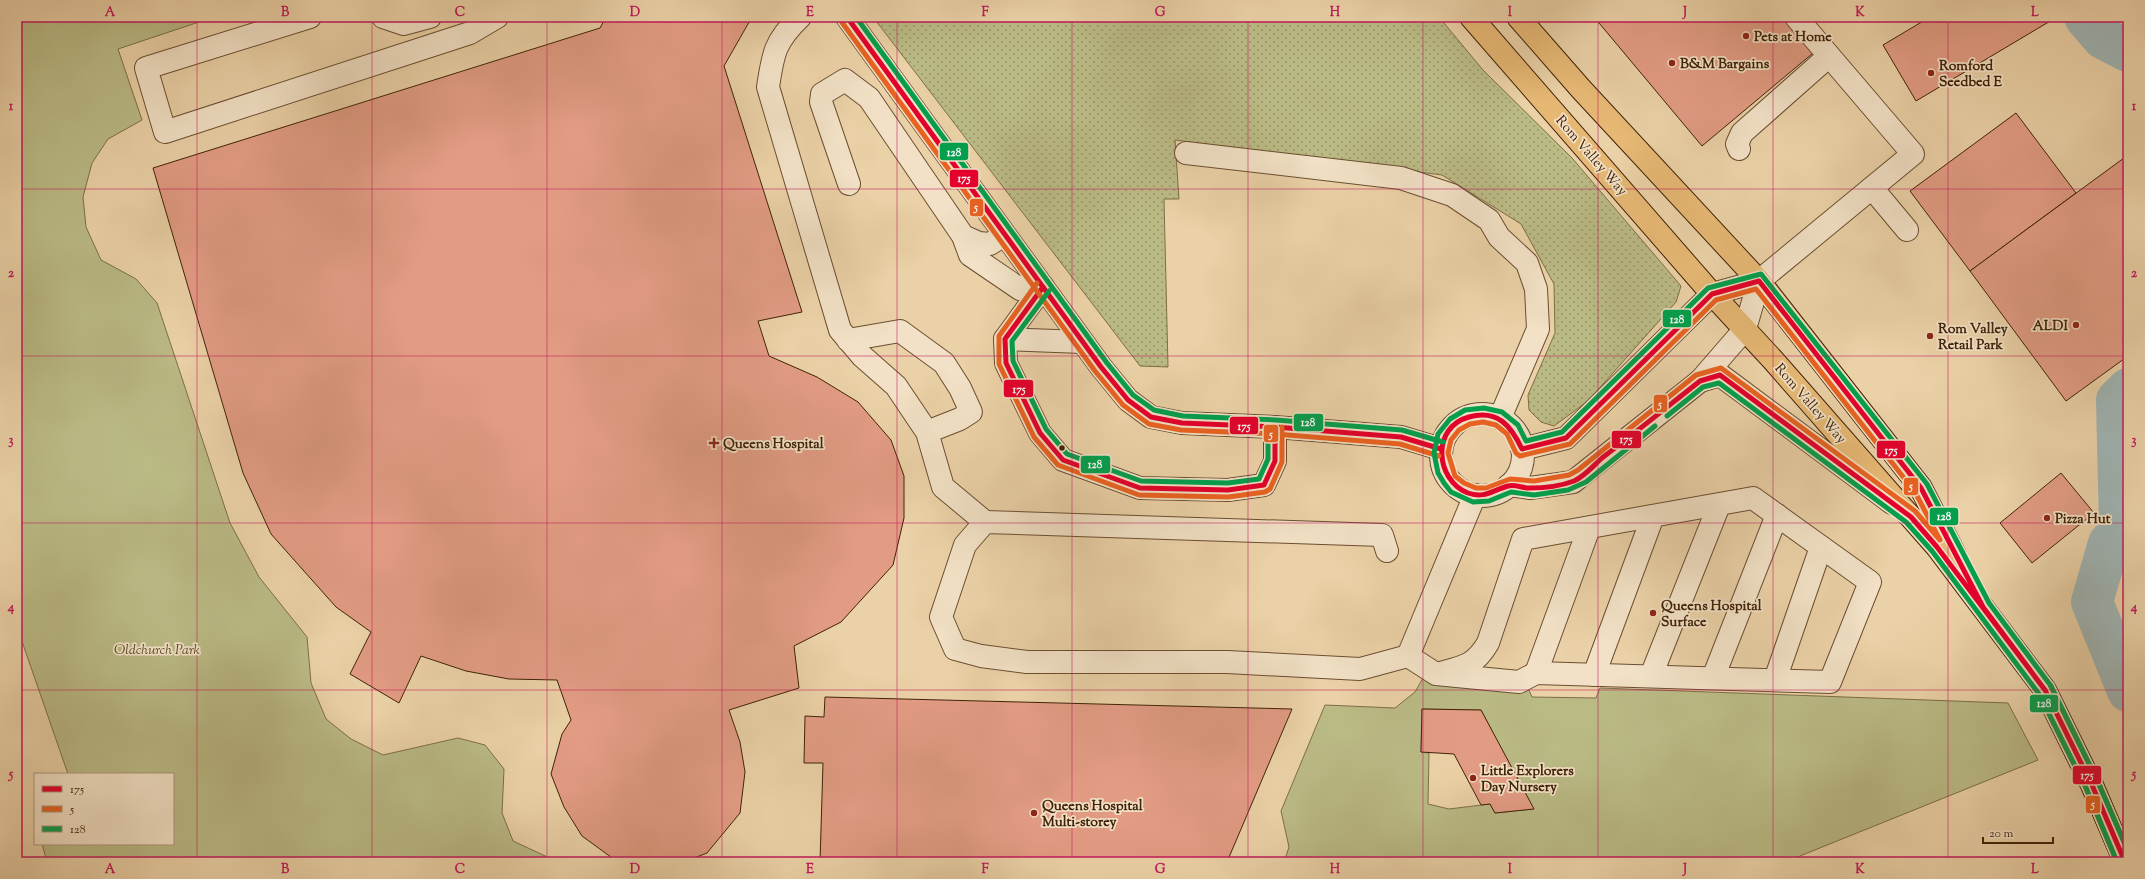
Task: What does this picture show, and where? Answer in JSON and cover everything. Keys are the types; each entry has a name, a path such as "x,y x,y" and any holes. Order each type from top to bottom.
{"main road":[{"name":"Rom Valley Way","path":"1471,17 1712,294 1745,329 1937,546 2045,690 2092,785 2125,862"},
{"name":"Rom Valley Way","path":"1518,17 1581,89 1759,281 1921,488 1983,607"}],"street":[{"path":"310,17 146,68 165,132 470,34 497,17"},
{"path":"383,17 404,24 430,17"},
{"path":"800,17 783,34 772,59 768,87 840,330 862,356 896,386 927,432 943,487 985,522 1382,535 1387,551"},
{"path":"847,17 1082,342 1128,400 1151,417 1182,423 1275,427 1400,437 1441,449"},
{"path":"1522,449 1566,438 1712,294 1759,281 1913,154 1796,17"},
{"path":"1739,149 1737,144 1742,133 1778,110 1829,56"},
{"path":"849,184 821,102 822,94 845,80 869,98 963,236 970,255 1020,289 1039,283"},
{"path":"1186,153 1401,178 1452,195 1489,220 1499,237 1527,263 1536,289 1538,328 1500,418"},
{"path":"1872,188 1907,230"},
{"path":"963,236 979,243 990,244 1004,235"},
{"path":"1509,486 1530,488 1573,482 1700,381 1745,329 1759,281"},
{"path":"1039,283 1005,339 1006,363 1040,433 1063,460 1140,488 1228,490 1264,486 1275,461 1275,427"},
{"path":"848,340 900,331 944,363 960,388 971,412 960,419 927,432"},
{"path":"1005,339 1082,342"},
{"path":"1700,381 1720,376 1911,517"},
{"path":"1475,414 1488,414 1500,418 1515,431 1522,449 1520,469 1509,486 1499,492 1487,495 1475,495 1460,490 1448,479 1442,464 1441,449 1448,431 1462,418 1475,414"},
{"path":"1408,656 1475,495"},
{"path":"985,522 965,545 941,617 955,649 981,656 1027,662 1227,662 1360,669 1408,656 1436,674 1519,682 1536,673 1830,682 1870,582 1753,498 1523,540 1488,643 1480,656 1466,666 1436,674"},
{"path":"1651,676 1719,505"},
{"path":"1713,678 1777,515"},
{"path":"1594,675 1653,516"},
{"path":"1536,673 1589,528"},
{"path":"1775,680 1821,547"}],"green space":[{"name":"Oldchurch Park","path":"17,17 214,17 118,49 142,120 108,139 92,163 83,197 86,227 101,260 136,279 157,303 230,523 259,577 307,637 311,683 326,719 351,739 383,755 458,738 485,745 504,769 502,813 513,841 558,862 47,862 42,845 174,845 174,773 68,773 17,627"},
{"path":"873,17 1439,17 1483,70 1572,158 1681,286 1676,302 1588,401 1554,426 1541,422 1529,410 1528,395 1555,333 1554,284 1521,224 1442,175 1175,140 1179,199 1164,199 1168,367 1140,366"},
{"path":"1423,678 1527,686 1532,697 1596,698 1600,688 2008,703 2038,760 1785,862 1284,862 1289,847 1281,811 1325,705 1395,708 1415,692","holes":["1422,709 1481,710 1533,809 1495,813 1490,804 1449,809 1428,804 1429,753 1421,752"]}],"building":[{"path":"606,17 752,17 724,66 802,312 758,321 769,356 817,377 858,402 891,440 904,476 904,518 893,565 841,622 794,646 799,688 729,710 740,742 745,772 740,813 707,853 684,862 622,862 615,860 582,836 564,807 551,774 562,734 571,720 557,680 509,679 466,671 421,656 399,703 350,674 371,632 336,607 271,534 243,473 153,168 600,28"},
{"path":"1594,17 1792,17 1819,48 1702,146"},
{"name":"Romford Seedbed E","path":"1930,17 2057,17 1916,101 1883,45"},
{"path":"2016,113 2076,193 1970,271 1910,191"},
{"path":"2128,155 2128,356 2066,401 1970,271"},
{"name":"Pizza Hut","path":"2061,473 2094,513 2032,563 2000,523"},
{"name":"Queens Hospital Multi-storey","path":"825,697 1292,709 1227,862 820,862 823,763 804,763 805,716 824,717"},
{"name":"Little Explorers Day Nursery","path":"1422,709 1481,710 1534,809 1495,813 1490,804 1481,805 1454,754 1421,752"}],"waterway":[{"path":"2085,17 2103,38 2128,51"},
{"path":"2120,527 2117,400 2128,389"},
{"path":"2109,543 2092,602 2128,691"}],"transit line":[{"name":"175","path":"847,17 1101,367 1128,400 1151,417 1182,423 1275,427 1401,437 1441,449"},
{"name":"128","path":"856,17 1107,363 1133,395 1154,410 1183,416 1276,420 1402,430 1443,442"},
{"name":"5","path":"841,21 1095,371 1123,405 1149,424 1181,430 1275,434 1400,444 1439,456"},
{"name":"128","path":"1655,426 1586,482 1568,490 1534,495 1511,492 1489,501 1473,502 1451,492 1438,473 1434,453 1438,434 1450,419 1465,410 1484,408 1502,412 1518,425 1526,441 1562,432 1708,288 1761,274 1927,484 1989,603 2051,686"},
{"name":"175","path":"1759,281 1921,488 1983,607 2045,690 1937,547 1911,517 1720,375 1700,381 1602,458 1585,474 1569,483 1540,488 1511,486 1484,494 1474,495 1457,486 1449,477 1444,466 1442,454 1443,442 1448,431 1457,423 1469,417 1479,415 1488,415 1496,418 1508,427 1522,449 1566,438 1712,294 1759,281"},
{"name":"5","path":"1037,283 999,336 999,364 1034,437 1058,465 1139,495 1228,497 1265,492 1270,489 1282,462 1282,427"},
{"name":"175","path":"1043,287 1005,339 1006,363 1040,433 1063,460 1140,488 1228,490 1264,485 1275,461 1275,427"},
{"name":"5","path":"1756,289 1915,492 1940,540 1915,511 1721,368 1696,375 1578,470 1569,475 1534,481 1510,479 1486,488 1476,488 1464,483 1455,476 1448,453 1451,440 1459,430 1470,424 1483,422 1496,425 1507,434 1516,453 1520,456 1570,444 1716,300 1756,289"},
{"name":"128","path":"1049,291 1012,341 1013,361 1046,429 1067,454 1141,481 1228,483 1259,479 1268,459 1268,427"},
{"name":"128","path":"1667,416 1703,387 1719,383 1906,522 1932,551 2039,694 2086,788 2117,862"},
{"name":"128","path":"2051,686 2098,782 2128,851"},
{"name":"5","path":"2051,687 2098,782 2128,851"},
{"name":"175","path":"2045,690 2092,785 2125,862"},
{"name":"5","path":"2039,694 2086,788 2117,862"}],"place":[{"name":"Pets at Home","path":"1746,36"},
{"name":"B&M Bargains","path":"1672,63"},
{"name":"Romford Seedbed E","path":"1931,73"},
{"name":"ALDI","path":"2076,325"},
{"name":"Rom Valley Retail Park","path":"1930,336"},
{"name":"Queens Hospital","path":"714,443"},
{"name":"Pizza Hut","path":"2047,518"},
{"name":"Queens Hospital Surface","path":"1653,613"},
{"name":"Little Explorers Day Nursery","path":"1473,778"},
{"name":"Queens Hospital Multi-storey","path":"1034,813"}]}
